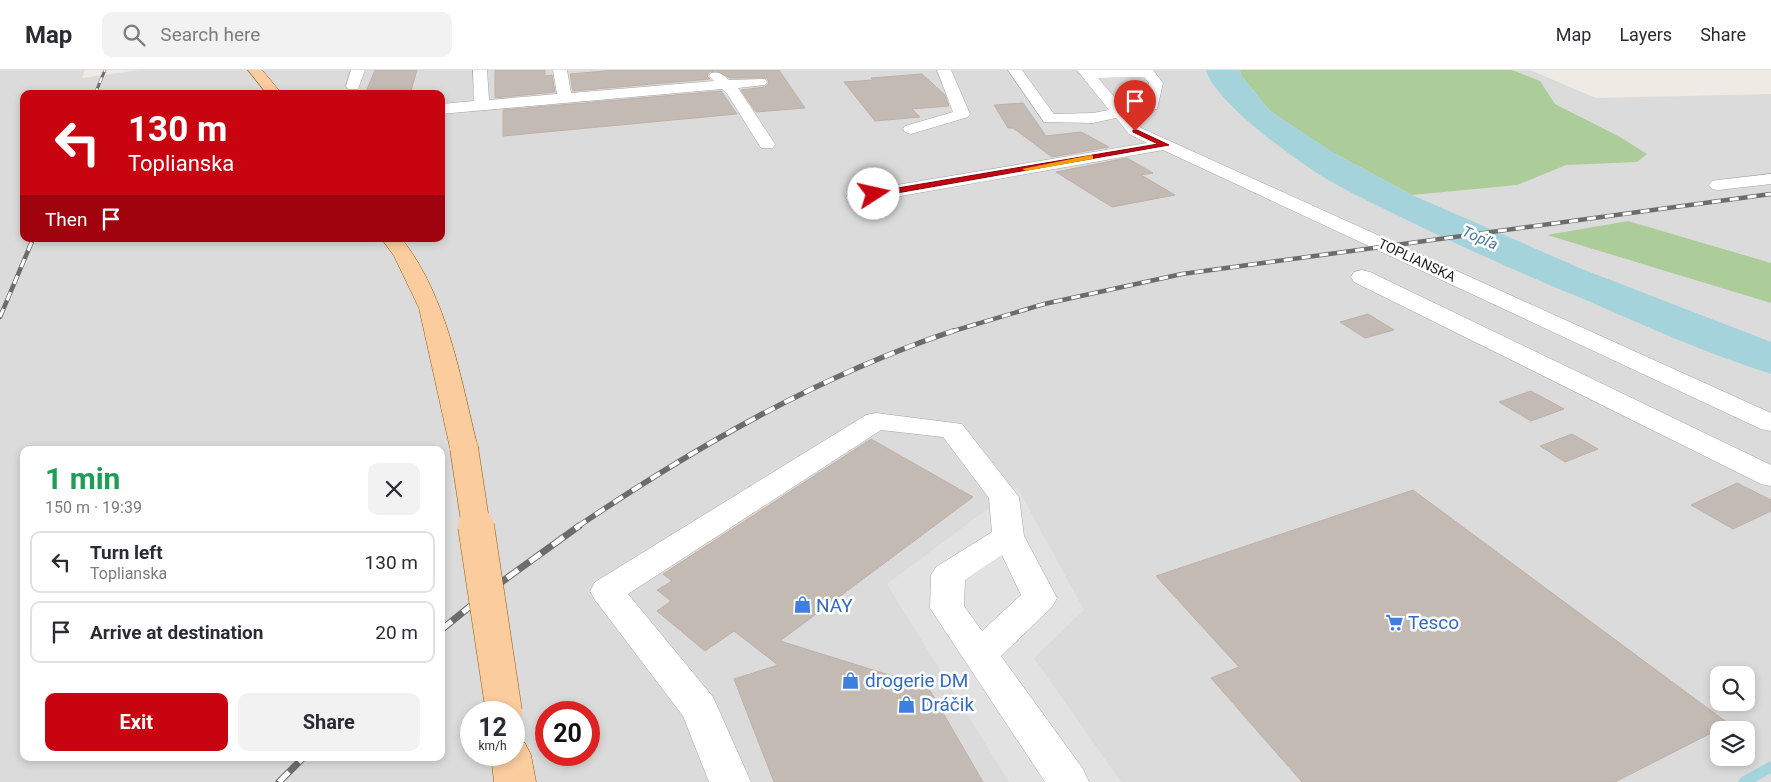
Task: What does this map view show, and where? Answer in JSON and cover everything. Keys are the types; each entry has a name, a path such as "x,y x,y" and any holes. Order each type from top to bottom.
{"main road":[{"path":"255,70 272,90"},
{"path":"394,242 404,255 430,308 464,448 502,701"},
{"path":"513,766 515,782"}],"street":[{"path":"353,86 358,70"},
{"path":"480,70 482,105"},
{"path":"560,70 564,98"},
{"path":"712,70 718,79 734,92 767,144"},
{"path":"911,129 962,114 944,70"},
{"path":"1015,70 1050,119 1094,118 1152,106 1156,83 1146,72 1085,72"},
{"name":"TOPLIANSKA","path":"1085,72 1135,131 1771,422"},
{"path":"445,109 760,82"},
{"path":"855,198 1165,145"},
{"path":"1718,185 1771,179"},
{"path":"1362,277 1771,477"},
{"path":"730,782 699,708 608,591 876,421 952,430 1004,496 1008,536 1040,598 980,654"},
{"path":"1008,536 948,575 947,608 1068,782"}],"shaded area":[{"path":"0,70 85,70 82,78 139,70 1530,70 1596,98 1771,94 1771,782 0,782"},
{"path":"1017,487 1084,610 1034,658 1121,782 1009,782 887,584"}],"green space":[{"path":"1240,70 1512,70 1540,81 1555,104 1620,137 1647,154 1637,162 1566,165 1517,185 1412,195 1332,152 1270,111 1241,75"},
{"path":"1628,221 1771,263 1771,303 1547,235"}],"water":[{"name":"Topľa","path":"1206,70 1240,70 1241,75 1270,111 1332,152 1412,195 1582,269 1771,342 1771,374 1652,329 1520,272 1439,236 1339,186 1298,160 1259,131 1225,99"}],"building":[{"path":"375,70 417,70 411,90 367,90"},
{"path":"495,70 545,70 545,76 552,75 555,92 495,98"},
{"path":"616,70 779,70 805,108 756,112 741,90 765,87 769,83 767,78 730,78 716,71 709,72 707,76 710,79 573,91 570,74"},
{"path":"922,74 945,95 949,106 912,109 920,117 875,121 844,82 873,80 871,78"},
{"path":"721,91 737,114 503,136 503,110"},
{"path":"1023,103 1046,136 1081,132 1109,147 1052,157 1013,128 1008,128 994,105"},
{"path":"1127,158 1153,173 1141,175 1175,195 1112,207 1056,172"},
{"path":"1368,314 1394,330 1365,338 1340,322"},
{"path":"1531,391 1564,409 1531,421 1499,402"},
{"path":"1572,434 1598,449 1565,462 1540,446"},
{"path":"871,439 973,497 780,641 928,687 983,782 774,782 734,679 778,665 734,631 705,651 657,611 671,601 657,590 672,581 663,574"},
{"path":"1737,483 1771,500 1771,511 1733,529 1691,505"},
{"name":"Tesco","path":"1413,490 1725,721 1710,721 1710,734 1615,782 1302,782 1211,678 1239,667 1156,576"}],"waterway":[{"path":"1744,782 1771,767"}],"railway":[{"path":"97,90 105,70"},
{"path":"951,332 1044,304 1182,274 1771,194"},
{"path":"0,317 32,242"},
{"path":"577,527 666,469 758,416 854,370 903,349 951,332"},
{"path":"445,627 489,591 579,526"},
{"path":"279,782 300,761"}],"slow traffic":[{"path":"1026,169 1091,158"}],"place":[{"name":"NAY","path":"802,605"},
{"name":"Tesco","path":"1394,622"},
{"name":"drogerie DM","path":"851,680"},
{"name":"Dráčik","path":"907,704"}],"route":[{"path":"874,194 1165,145 1135,131"}]}
